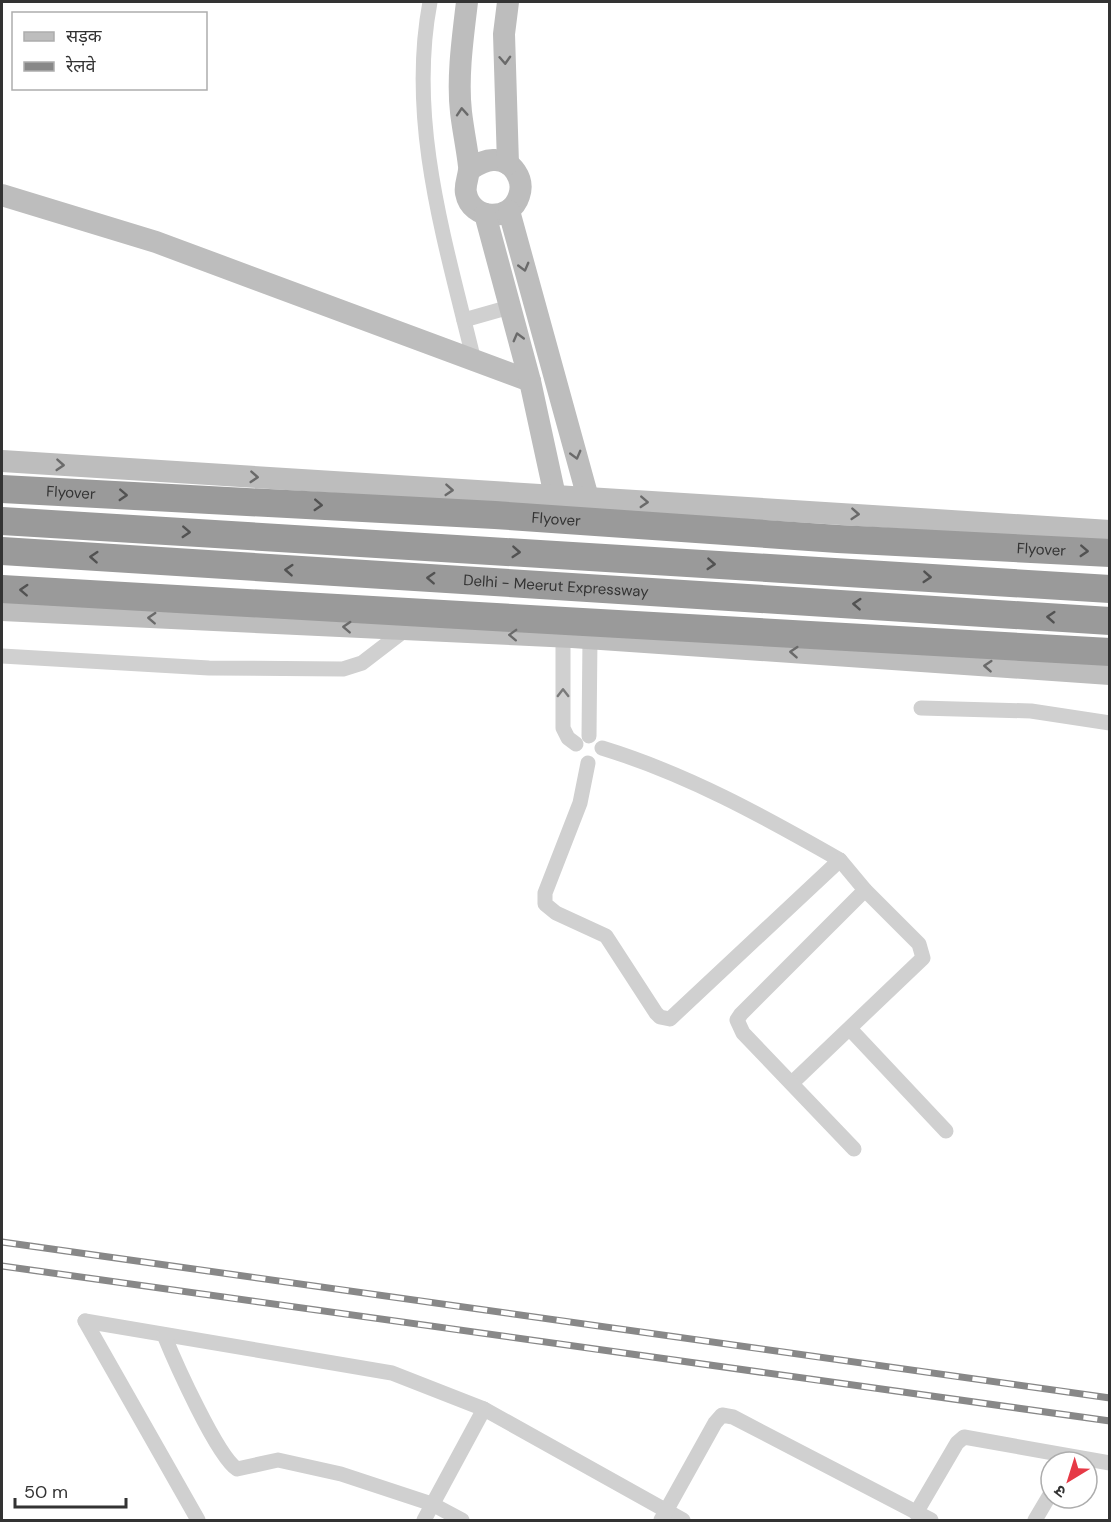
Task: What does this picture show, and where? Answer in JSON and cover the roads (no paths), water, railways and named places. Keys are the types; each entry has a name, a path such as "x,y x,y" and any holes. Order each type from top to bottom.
{"highway":[{"name":"Flyover","path":"2,489 625,524 795,523 1110,553"},
{"name":"Delhi - Meerut Expressway","path":"2,521 1110,588"},
{"name":"Delhi - Meerut Expressway","path":"2,551 1110,621"},
{"path":"2,589 334,608 641,633 893,640 1110,652"},
{"path":"871,658 893,640"}],"street":[{"path":"430,2 423,83 427,150 474,361"},
{"path":"467,2 461,109 470,170 465,186 466,195 476,210 485,214 497,215 509,211 517,203 521,193 520,182 508,164 504,34 508,2"},
{"path":"470,170 483,161 496,160 508,164"},
{"path":"2,195 156,242 530,381"},
{"path":"509,211 588,498"},
{"path":"485,214 530,381 555,496"},
{"path":"465,320 510,307"},
{"path":"2,461 588,498 795,523 1110,531"},
{"path":"2,610 590,638 641,633 871,658 1110,674"},
{"path":"2,656 209,668 344,669 362,663 405,630"},
{"path":"563,637 563,728 565,735 582,740 596,738 602,748 639,759 744,805 840,860 865,890 919,944 923,958 792,1083"},
{"path":"590,638 582,740 574,751 578,759 588,763 599,759 602,748"},
{"path":"921,708 1031,711 1110,723"},
{"path":"588,763 580,803 545,893 545,904 556,913 606,936 660,1017 670,1019 840,860"},
{"path":"854,1149 743,1032 737,1020 865,890"},
{"path":"850,1029 946,1131"},
{"path":"198,1521 85,1321 392,1372 484,1409 663,1516 683,1521"},
{"path":"164,1335 184,1380 232,1466 242,1470 278,1460 341,1474 432,1504 462,1521"},
{"path":"424,1521 484,1409"},
{"path":"663,1516 714,1423 722,1415 733,1417 931,1521"},
{"path":"916,1513 957,1443 964,1437 1039,1453"}],"railway":[{"path":"2,1242 1110,1398"},
{"path":"2,1266 1110,1421"}]}
